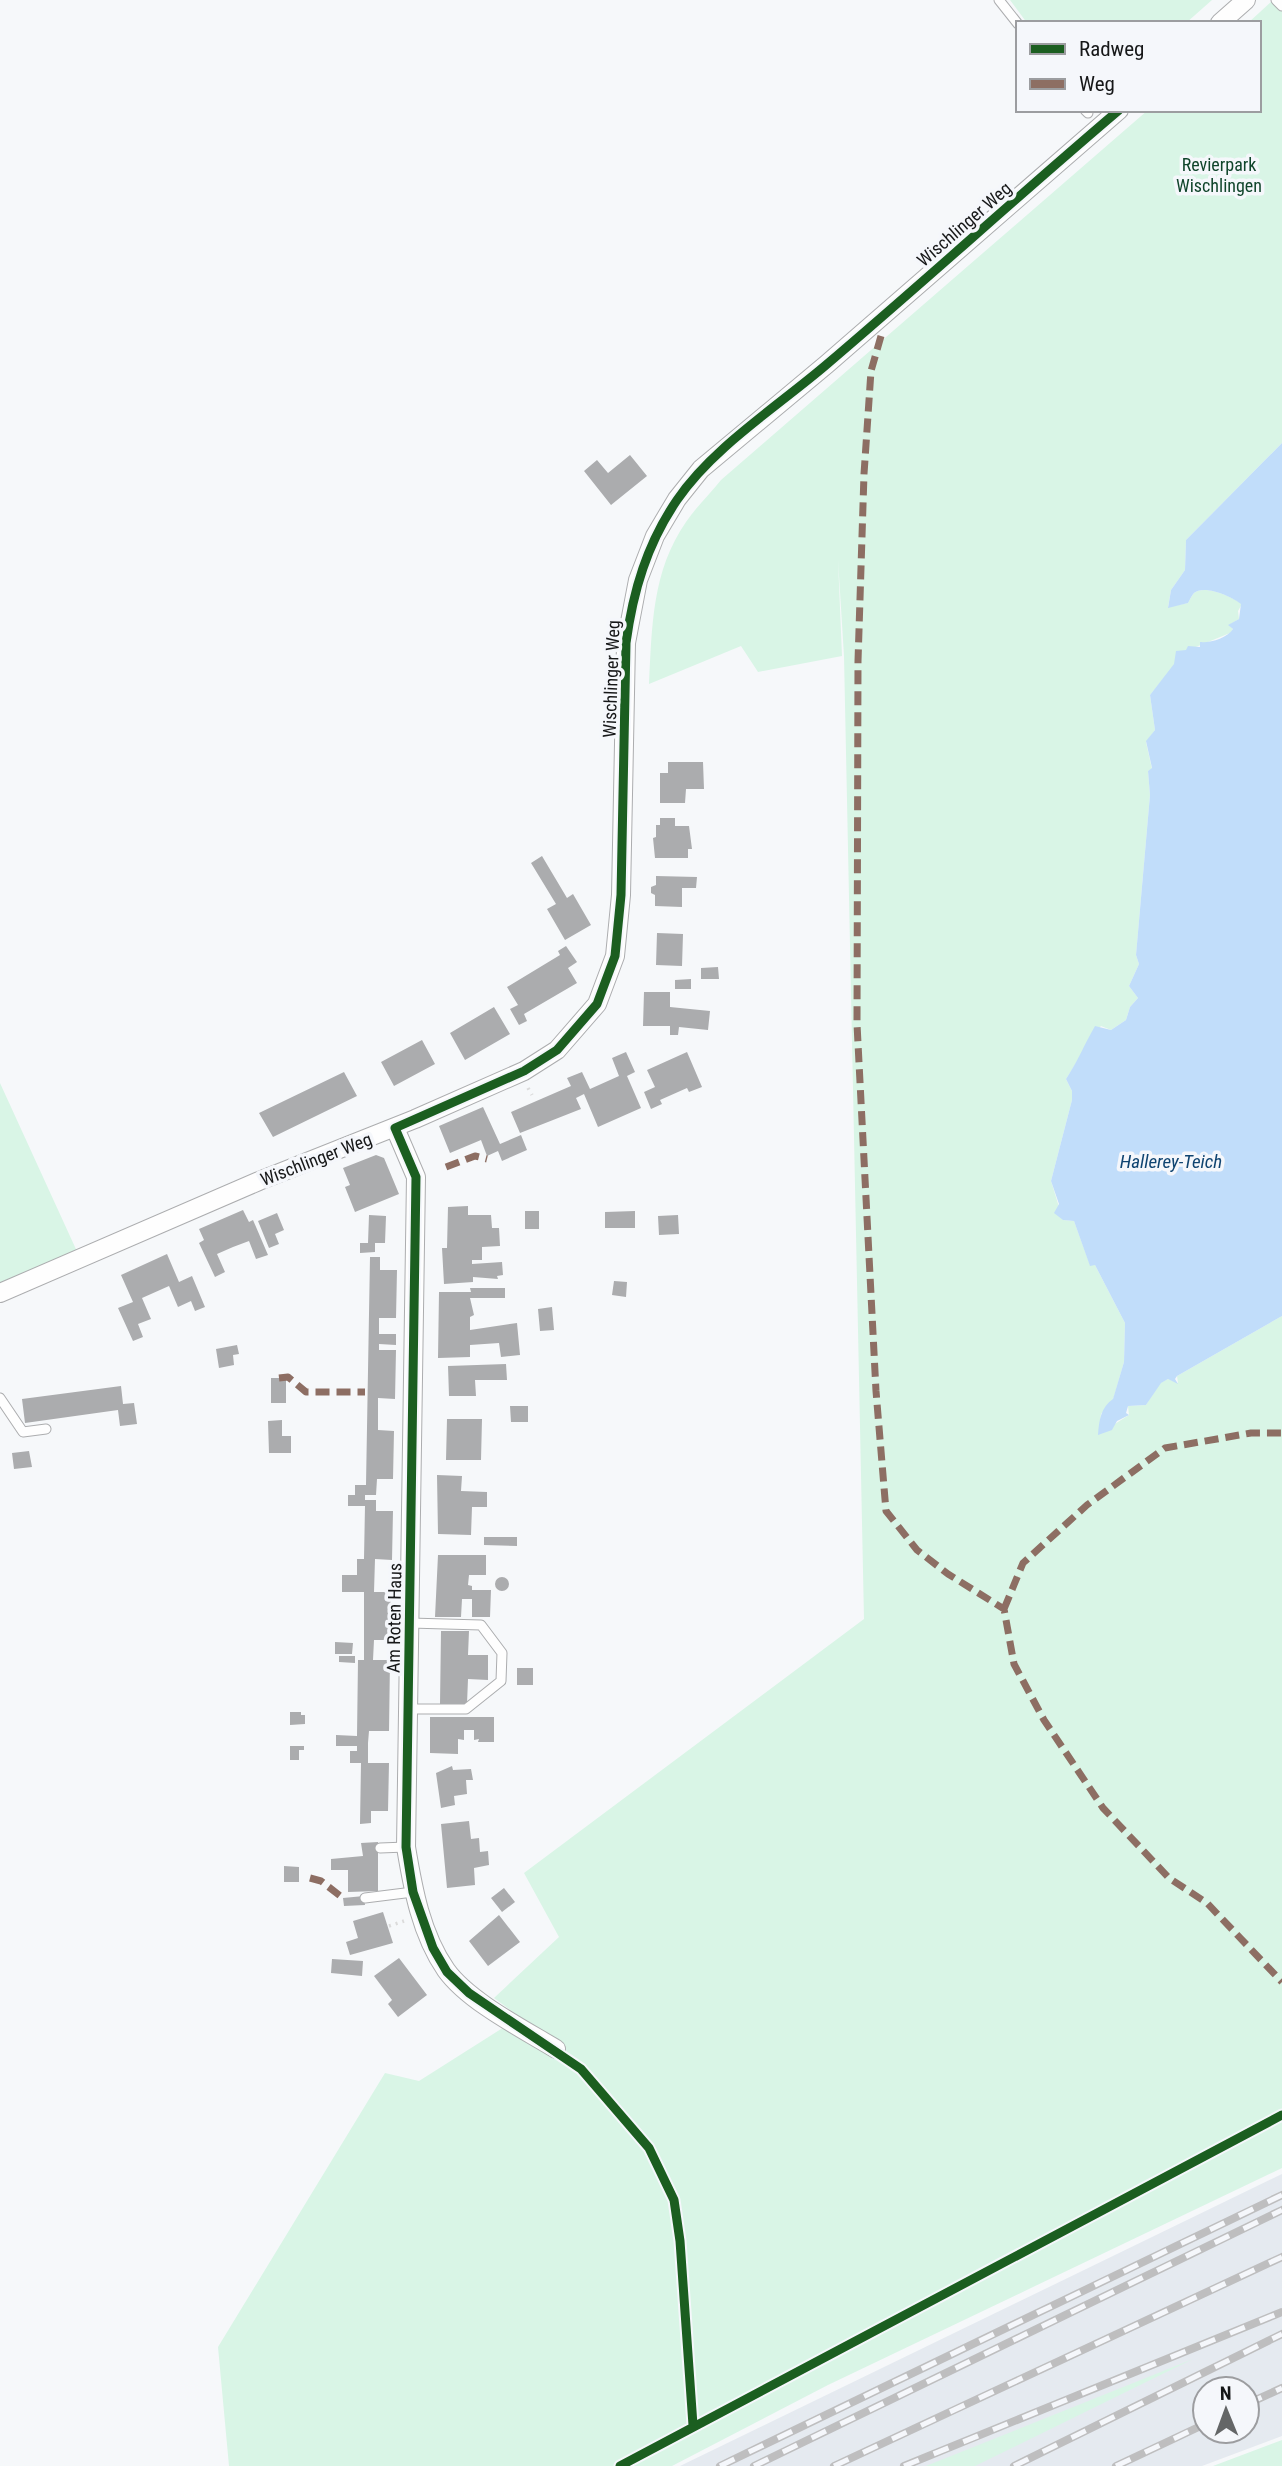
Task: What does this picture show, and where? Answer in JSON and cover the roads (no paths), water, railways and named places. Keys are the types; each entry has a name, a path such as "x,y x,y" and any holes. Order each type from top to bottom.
{"street":[{"path":"1222,21 1246,0"},
{"name":"Wischlinger Weg","path":"0,1293 259,1181 395,1128 524,1071 557,1050 597,1004 615,956 621,895 626,643 631,606 643,561 677,499 701,469 827,365 1117,112"},
{"name":"Am Roten Haus","path":"395,1128 416,1177 406,1847 413,1892 433,1948 447,1972 469,1993 556,2049"}],"lane":[{"path":"999,0 1016,21"},
{"path":"1276,0 1282,6"},
{"path":"0,1398 23,1432 47,1429"},
{"path":"408,1709 466,1709 501,1681 502,1653 481,1625 410,1622"},
{"path":"380,1848 406,1847"},
{"path":"365,1898 413,1892"}],"water":[{"name":"Hallerey-Teich","path":"1282,443 1282,1316 1177,1376 1175,1379 1178,1384 1168,1379 1161,1383 1146,1405 1128,1406 1126,1413 1129,1415 1117,1421 1112,1430 1098,1435 1101,1414 1113,1399 1124,1362 1125,1323 1095,1265 1090,1266 1074,1221 1063,1220 1054,1213 1059,1204 1051,1181 1072,1100 1072,1091 1066,1079 1095,1026 1111,1030 1126,1020 1130,1007 1138,998 1129,986 1139,964 1136,955 1150,795 1148,771 1152,768 1146,741 1155,730 1150,695 1174,664 1176,651 1186,650 1188,646 1200,647 1200,642 1223,637 1233,629 1228,625 1239,619 1241,604 1211,591 1199,591 1193,594 1188,603 1168,608 1171,590 1185,570 1186,540"}],"railway":[{"path":"720,2466 1282,2195"},
{"path":"754,2466 1282,2210"},
{"path":"834,2466 1282,2257"},
{"path":"904,2466 1282,2312"},
{"path":"1014,2466 1282,2334"},
{"path":"1261,2398 1282,2388"},
{"path":"1116,2466 1191,2431"}],"park label":[{"name":"Revierpark Wischlingen","path":"1219,174"}]}
